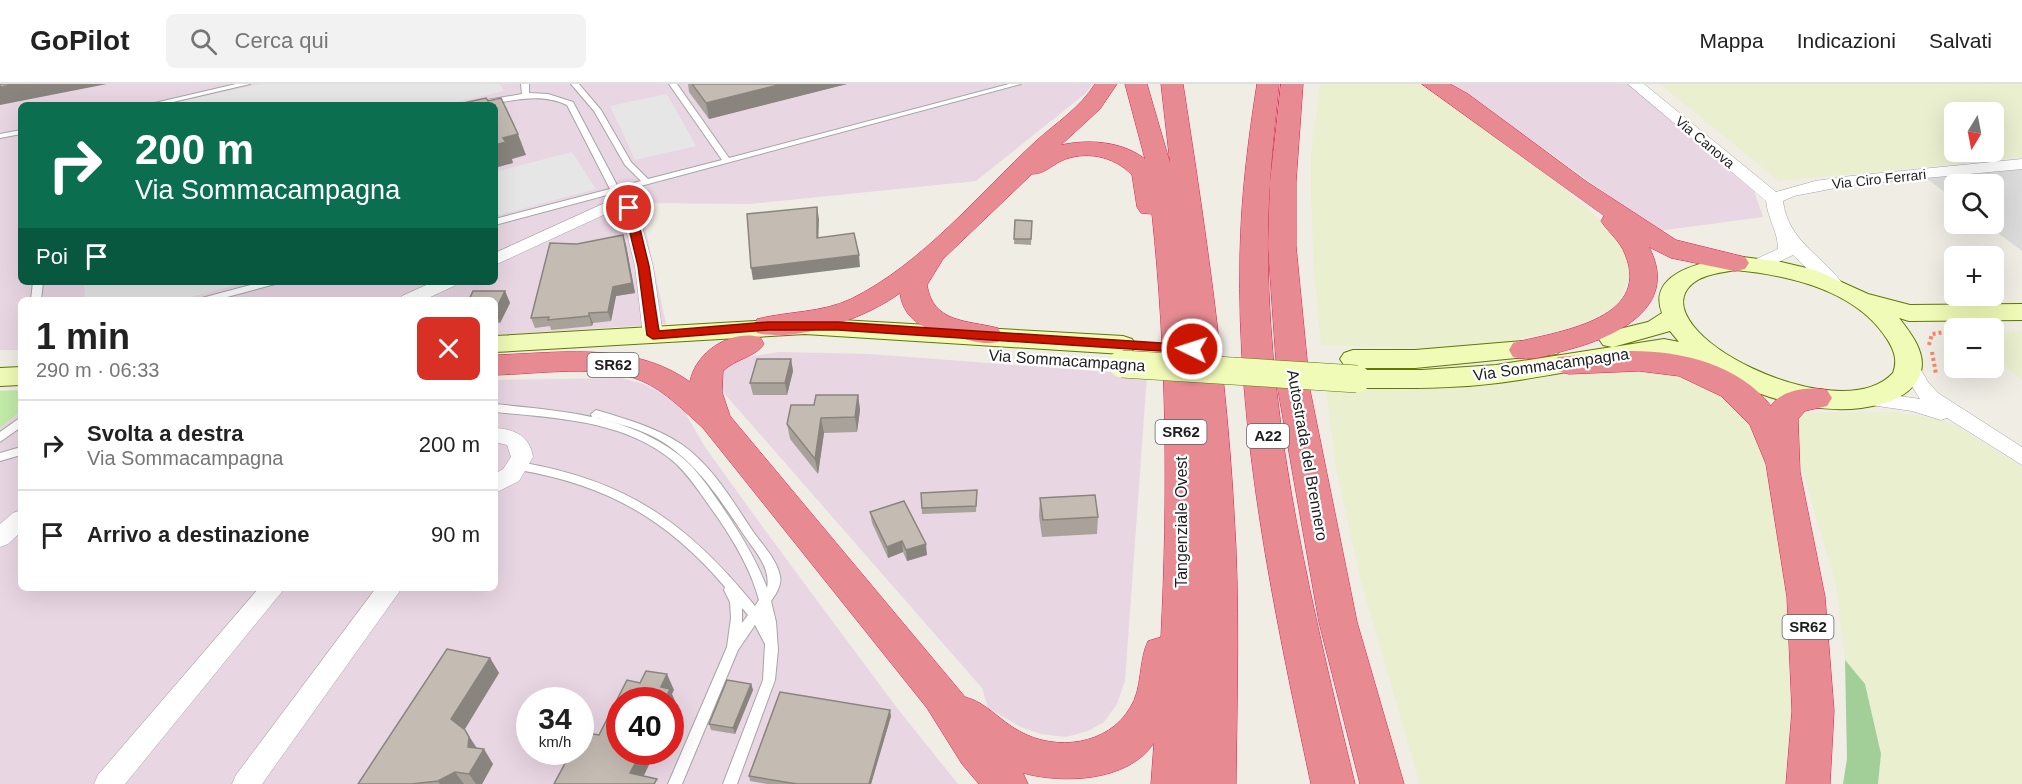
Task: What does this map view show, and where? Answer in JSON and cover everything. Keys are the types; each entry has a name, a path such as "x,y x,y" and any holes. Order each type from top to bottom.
{"highway":[{"name":"SR62","path":"715,420 704,394 708,372 724,353 759,335 824,318 864,304 937,251 1087,109 1106,84"},
{"name":"Tangenziale Ovest","path":"1136,84 1160,162 1175,303 1182,491 1181,645 1173,784"},
{"name":"Tangenziale Ovest","path":"1172,84 1205,341 1215,478 1218,581 1214,784"},
{"name":"SR62","path":"1190,84 1194,152 1192,227"},
{"name":"Autostrada del Brennero","path":"1268,84 1258,149 1256,193 1257,339 1264,409 1288,570 1333,784"},
{"name":"Autostrada del Brennero","path":"1292,84 1283,182 1282,246 1294,390 1338,622 1382,784"},
{"path":"1294,390 1295,262 1303,107 1308,84"},
{"path":"1433,84 1460,99 1578,187 1666,246 1681,252 1747,264"},
{"name":"SR62","path":"1017,177 1053,155 1074,150 1110,152 1137,165 1148,185 1154,253 1175,303"},
{"path":"1524,350 1587,334 1610,325 1632,308 1641,291 1644,273 1638,249 1621,227 1578,187"},
{"name":"SR62","path":"937,251 916,277 913,292 916,305 936,323 987,335"},
{"name":"SR62","path":"1569,364 1662,362 1709,376 1733,390 1751,405 1764,421 1783,472"},
{"name":"SR62","path":"498,365 607,364 637,368 669,382 715,420 941,695 978,750 1006,784"},
{"name":"SR62","path":"1808,784 1813,711 1806,597 1783,472 1782,419 1785,409 1796,402 1816,398"},
{"name":"SR62","path":"941,695 1011,749 1035,758 1077,762 1105,755 1128,743 1145,723 1156,695 1182,491"},
{"name":"SR62","path":"1216,732 1219,784"}],"street":[{"name":"Via Canova","path":"1635,84 1774,200"},
{"name":"Via Ciro Ferrari","path":"1774,200 1780,194 1798,188 2022,164"},
{"path":"1774,200 1774,210 1787,236 1840,289"},
{"path":"498,259 607,207 629,208 644,266 653,335"},
{"path":"1747,264 1781,256 1787,251 1787,236"},
{"name":"Via Sommacampagna","path":"1985,434 1933,409 1914,404 1864,398 1816,398 1758,382 1708,355 1687,336 1674,316 1672,295 1682,278 1704,268 1747,264 1798,273 1893,309 1928,314 2022,312"},
{"path":"416,297 442,285"},
{"name":"Via Sommacampagna","path":"1840,289 1867,304 1900,336 1908,352 1909,366 1930,398 2022,457"},
{"path":"1900,336 1906,326 1917,317 1928,314"},
{"name":"Via Sommacampagna","path":"1355,369 1415,359 1586,344 1657,328 1674,316"},
{"name":"Via Sommacampagna","path":"498,358 838,326 987,335 1123,354"},
{"name":"Via Sommacampagna","path":"498,344 653,335 759,335 868,346 1123,354 1355,369 1422,379 1485,375 1664,348 1708,355"},
{"path":"0,364 18,363"},
{"name":"Via Sommacampagna","path":"1864,398 1884,393 1898,385 1909,366"},
{"path":"0,377 18,376"},
{"path":"498,434 511,438 522,449 519,465 511,475 498,483"},
{"path":"0,538 18,522"},
{"path":"108,784 270,591"},
{"path":"246,784 388,591"}],"lane":[{"path":"164,102 246,84"},
{"path":"525,84 525,97"},
{"path":"580,84 628,163 646,182"},
{"path":"673,84 727,161"},
{"path":"498,221 1017,84"},
{"path":"494,102 525,97 560,98 570,104 615,190"},
{"path":"0,136 18,133"},
{"path":"216,297 261,285"},
{"path":"498,401 613,418 654,431 682,448 702,467 767,560 775,577 773,589 767,601 733,646"},
{"path":"498,408 604,423 636,433 663,446 687,467 751,560 767,601 772,651 769,680 730,784"},
{"path":"0,438 18,423"},
{"path":"0,457 18,453"},
{"path":"519,465 566,473 591,481 635,501 702,553 722,573 764,626 772,651"},
{"path":"675,784 736,634 736,602 722,573"}],"path":[{"path":"1935,378 1934,356 1928,344 1932,334 1944,332"}],"shaded area":[{"path":"0,84 1093,84 1085,94 976,181 749,204 640,203 666,324 498,335 498,297 18,297 18,350 0,350"},
{"path":"261,84 500,84 504,91 456,102 177,102"},
{"path":"1447,84 1627,84 1753,188 1763,217 1658,231 1554,156"},
{"path":"667,94 696,146 635,160 610,106"},
{"path":"572,152 596,189 498,215 498,171"},
{"path":"2022,169 2022,251 1999,234 2004,234 2004,174 1969,174"},
{"path":"1944,176 1944,192 1926,178"},
{"path":"84,285 236,285 191,297 85,297"},
{"path":"779,352 869,354 1147,375 1125,681 1117,704 1104,722 1088,731 1066,737 1041,734 1021,727 988,708 982,688 716,384 724,368 741,358"},
{"path":"621,378 644,384 664,395 684,411 705,447 767,533 897,708 958,784 0,784 0,428 18,413 18,591 498,591 498,380"}],"green space":[{"path":"1320,84 1419,84 1532,161 1610,228 1625,252 1630,272 1620,303 1589,323 1541,335 1485,344 1419,348 1321,345 1314,269 1311,194 1311,155"},
{"path":"1660,84 2022,84 2022,157 2004,159 2004,102 1944,102 1944,162 1971,162 1779,181"},
{"path":"2022,331 2022,380 2004,364 2004,332"},
{"path":"1609,369 1672,372 1729,399 1756,428 1790,572 1794,737 1786,784 1420,784 1361,581 1336,468 1326,387 1405,390 1475,387"},
{"path":"18,390 18,413 0,428 0,391"},
{"path":"1893,412 1940,419 1956,426 2022,467 2022,784 1878,784 1881,754 1865,684 1845,660 1836,584 1794,440 1792,420 1805,413"},
{"path":"1845,660 1865,684 1881,754 1878,784 1843,784 1847,759"}],"building":[{"path":"0,84 18,84 0,87"},
{"path":"692,84 782,84 706,103"},
{"path":"501,98 518,134 503,138 506,142 498,144 498,102 468,102"},
{"path":"817,207 817,238 854,233 859,255 751,268 747,214"},
{"path":"1015,220 1032,221 1031,239 1014,239"},
{"path":"623,235 632,283 613,287 608,312 548,320 549,317 531,318 550,243 577,244"},
{"path":"473,291 505,291 498,305 498,297 470,297"},
{"path":"757,359 791,359 785,383 750,383"},
{"path":"816,395 858,395 855,417 821,418 815,459 787,424 791,405 814,405"},
{"path":"977,490 976,506 922,508 921,493"},
{"path":"1095,495 1098,517 1043,520 1040,498"},
{"path":"904,501 926,544 906,550 902,541 887,547 870,512"},
{"path":"447,649 490,658 451,719 465,730 469,737 468,747 484,749 469,774 455,772 438,781 411,784 358,784"},
{"path":"646,671 667,674 661,687 623,687 627,680 640,683"},
{"path":"727,680 751,684 733,728 709,724"},
{"path":"780,692 890,710 869,784 797,784 749,776"},
{"path":"606,721 606,765 634,765 630,773 657,779 654,784 554,784 564,765 594,765 594,734 599,735"}],"route":[{"path":"629,208 644,266 653,335 768,326 838,326 1192,349"}]}
